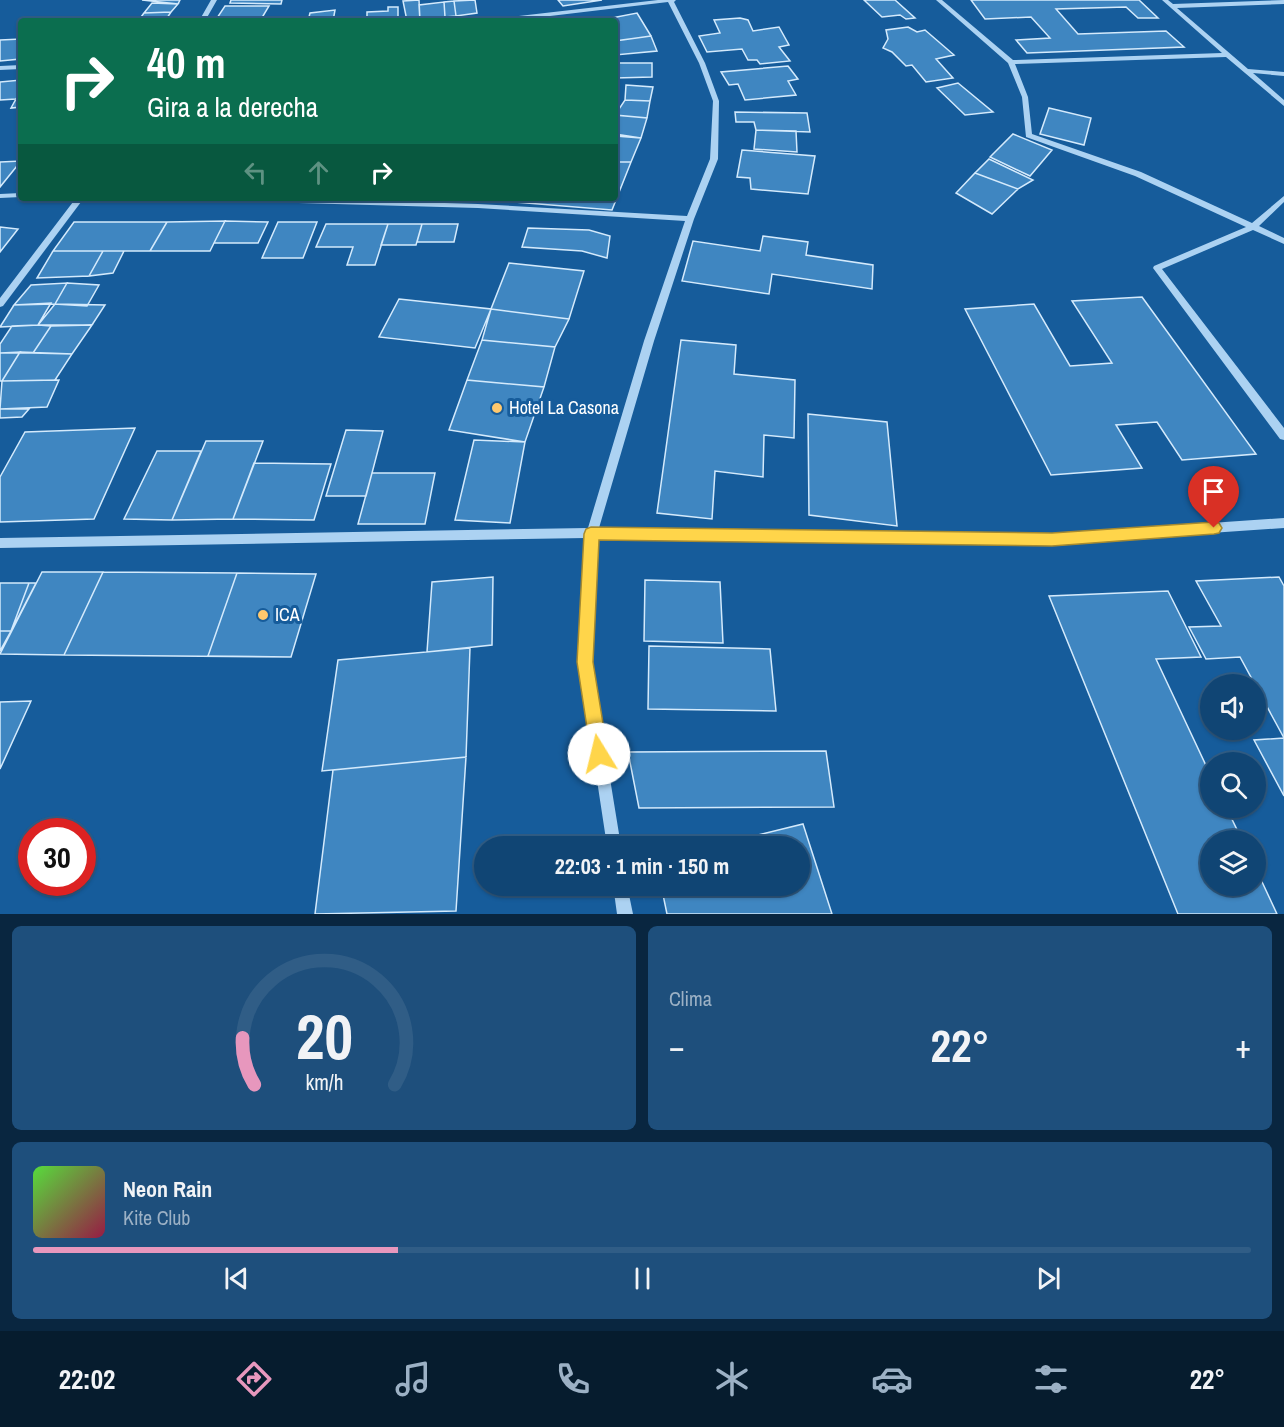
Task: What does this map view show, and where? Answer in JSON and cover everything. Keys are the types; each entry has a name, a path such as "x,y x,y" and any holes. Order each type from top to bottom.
{"street":[{"path":"204,18 214,0"},
{"path":"518,18 671,0 702,63 716,101 714,159 690,219 649,341 591,534 585,662 612,836"},
{"path":"939,0 1011,62 1025,97 1029,135 1138,174 1284,241"},
{"path":"1165,0 1228,55 1249,70 1284,104"},
{"path":"1171,6 1284,2"},
{"path":"1011,62 1228,55"},
{"path":"0,68 18,67"},
{"path":"1249,70 1284,74"},
{"path":"0,196 18,195"},
{"path":"1284,198 1254,226 1157,268 1284,436"},
{"path":"0,304 78,201"},
{"path":"300,201 478,206 690,219"},
{"path":"0,543 591,534 1052,539 1284,523"},
{"path":"622,896 625,914"}],"building":[{"path":"142,0 180,0 178,4"},
{"path":"231,0 282,0 281,4 230,3"},
{"path":"419,0 420,18 406,18 403,1"},
{"path":"475,0 477,13 456,16 454,1"},
{"path":"558,0 602,0 563,6"},
{"path":"864,0 895,0 915,18 906,19 900,15 882,17"},
{"path":"971,0 1139,0 1158,18 1138,18 1126,7 1056,9 1078,34 1166,31 1184,47 1027,53 1016,40 1050,38 1031,17 985,19"},
{"path":"454,1 456,16 445,17 444,2"},
{"path":"444,2 445,17 420,18 419,5"},
{"path":"152,3 178,4 171,12 144,13"},
{"path":"225,6 269,6 262,18 217,18"},
{"path":"388,7 398,7 398,18 367,18 367,12 388,11"},
{"path":"335,10 334,18 309,18 310,13"},
{"path":"171,12 167,18 140,18 144,13"},
{"path":"637,13 651,36 618,41 618,18 611,18"},
{"path":"740,18 748,20 753,31 779,27 789,45 779,47 790,61 760,64 757,60 748,60 742,49 707,52 699,36 720,33 714,20"},
{"path":"908,27 917,32 925,30 954,55 936,59 953,78 926,82 912,65 906,66 892,52 883,48 888,39 886,30"},
{"path":"651,36 657,51 618,55 618,41"},
{"path":"18,39 18,59 0,61 0,40"},
{"path":"618,63 652,63 652,77 618,78"},
{"path":"788,66 798,79 788,81 796,95 745,100 738,84 729,85 721,72"},
{"path":"18,80 16,99 0,100 0,82"},
{"path":"958,83 993,112 965,115 937,88"},
{"path":"626,85 653,87 650,101 625,100"},
{"path":"18,95 18,107 11,108"},
{"path":"625,100 650,101 647,118 618,115 618,110"},
{"path":"1049,108 1091,118 1084,145 1040,134"},
{"path":"735,112 807,113 810,132 756,130 754,122 736,122"},
{"path":"618,115 647,118 641,138 618,134"},
{"path":"756,130 796,131 797,152 754,149"},
{"path":"1013,134 1052,150 1030,176 990,157"},
{"path":"618,136 641,138 631,162 618,162"},
{"path":"742,150 815,156 808,194 751,189 750,178 737,177"},
{"path":"989,159 1033,180 1018,189 975,173"},
{"path":"18,161 18,165 0,187 0,162"},
{"path":"618,162 631,162 618,195"},
{"path":"975,173 1018,189 992,214 956,193"},
{"path":"501,201 616,201 612,210"},
{"path":"225,221 210,251 150,251 167,222"},
{"path":"225,221 268,222 258,243 214,243"},
{"path":"74,222 167,222 150,251 53,251"},
{"path":"278,222 317,222 303,258 262,258"},
{"path":"326,224 388,224 375,265 347,265 353,247 316,247"},
{"path":"388,224 422,224 416,245 381,245"},
{"path":"422,224 458,224 454,242 417,242"},
{"path":"0,227 18,229 0,252"},
{"path":"528,228 589,230 610,236 607,258 582,251 522,247"},
{"path":"763,236 808,242 806,255 873,265 872,289 772,274 769,294 682,281 693,241 760,251"},
{"path":"53,251 103,251 89,276 37,278"},
{"path":"103,251 124,251 113,273 89,276"},
{"path":"509,263 584,271 569,319 491,309"},
{"path":"67,283 55,304 14,305 31,285"},
{"path":"67,283 99,285 87,306 55,304"},
{"path":"1142,297 1256,454 1182,460 1157,422 1116,425 1142,468 1051,475 965,309 1034,304 1070,366 1112,363 1072,301"},
{"path":"399,299 491,309 475,348 379,337"},
{"path":"51,303 38,325 0,327 14,305"},
{"path":"55,304 105,305 92,325 38,325"},
{"path":"491,309 569,319 555,347 482,340"},
{"path":"92,325 72,354 33,353 51,326"},
{"path":"12,326 51,326 33,353 0,353 0,344"},
{"path":"482,340 555,347 544,387 467,380"},
{"path":"681,340 736,345 734,374 795,380 794,438 764,435 763,477 715,471 712,519 657,513"},
{"path":"20,352 2,381 0,381 0,353"},
{"path":"20,352 72,354 55,380 2,381"},
{"path":"59,380 47,407 0,409 2,381"},
{"name":"Hotel La Casona","path":"467,380 544,387 525,442 449,430"},
{"path":"0,409 29,409 22,417 0,418"},
{"path":"808,414 887,422 897,526 809,515"},
{"path":"135,428 94,519 0,522 0,477 25,432"},
{"path":"346,430 383,431 366,496 326,496"},
{"path":"474,440 525,442 510,523 455,520"},
{"path":"206,441 263,441 233,519 172,520"},
{"path":"157,451 201,451 172,520 124,519"},
{"path":"254,463 331,464 314,520 233,519"},
{"path":"372,473 435,473 425,524 358,524"},
{"path":"42,572 103,572 64,655 0,654"},
{"path":"103,572 316,574 291,657 64,655"},
{"name":"ICA","path":"237,573 316,574 291,657 208,656"},
{"path":"493,577 492,645 427,652 432,582"},
{"path":"1279,577 1284,586 1284,738 1266,705 1266,674 1249,674 1240,657 1206,659 1189,627 1221,626 1196,581"},
{"path":"645,580 720,582 723,643 644,641"},
{"path":"0,583 29,583 11,631 0,631"},
{"path":"0,583 36,583 11,631 0,631"},
{"path":"1168,591 1201,657 1156,659 1200,753 1200,818 1231,818 1237,830 1200,830 1200,896 1266,896 1266,890 1277,914 1178,914 1049,596"},
{"path":"0,631 11,631 0,651"},
{"path":"649,646 770,649 776,711 648,709"},
{"path":"470,648 466,757 322,771 338,660"},
{"path":"31,701 0,769 0,702"},
{"path":"1284,738 1284,796 1266,762 1266,752 1260,752 1254,740"},
{"path":"826,751 834,807 639,808 628,752"},
{"path":"466,757 456,911 315,914 333,770"},
{"path":"803,824 807,836 754,836"},
{"path":"810,846 832,914 667,914 663,896 810,896"}],"place":[{"name":"Hotel La Casona","path":"497,408"},
{"name":"ICA","path":"263,615"}],"route":[{"path":"599,754 585,662 591,534 1052,539 1214,528"}]}
